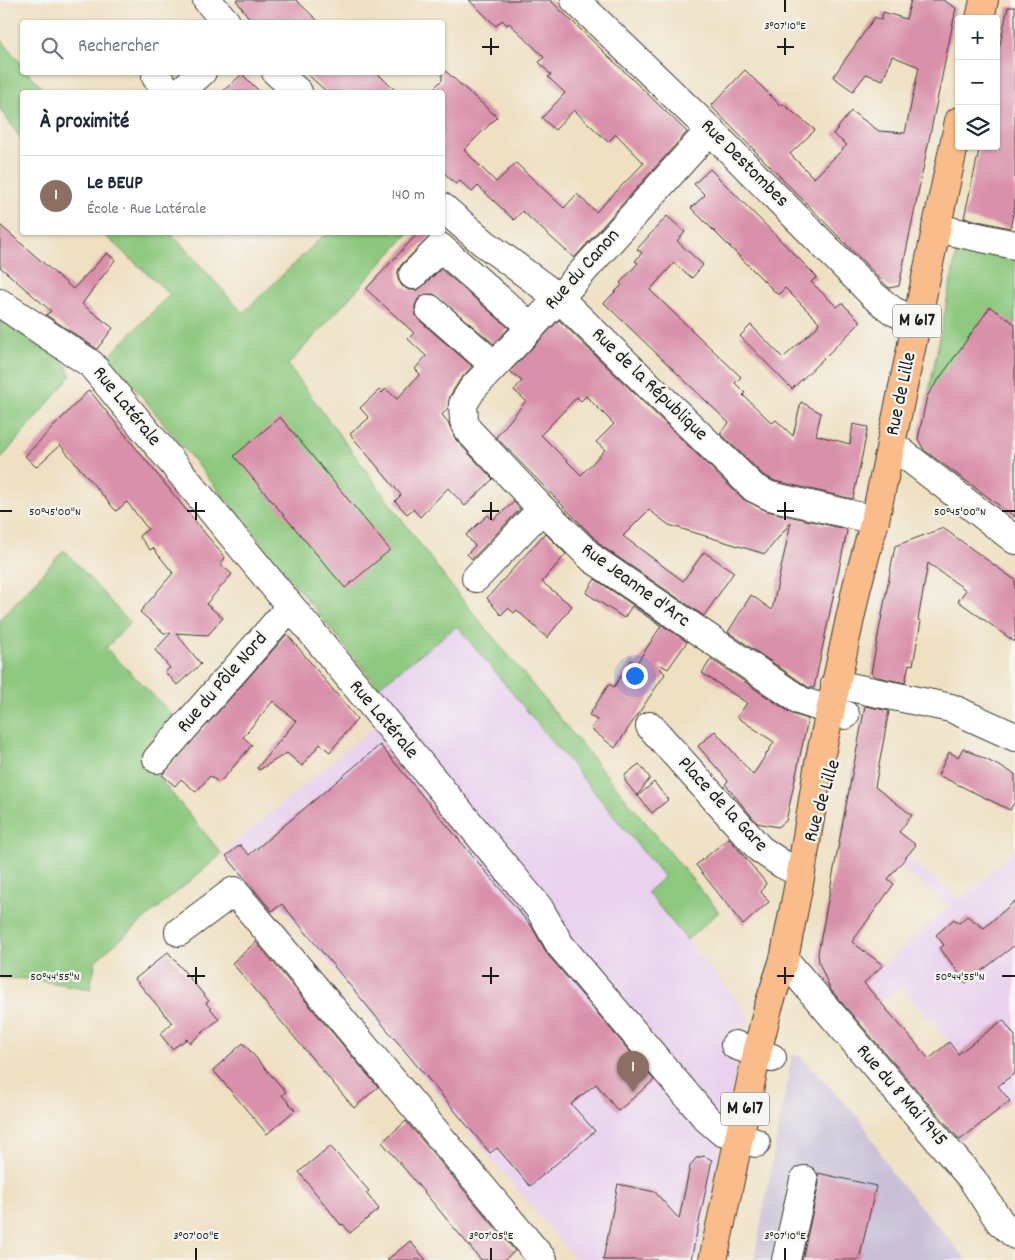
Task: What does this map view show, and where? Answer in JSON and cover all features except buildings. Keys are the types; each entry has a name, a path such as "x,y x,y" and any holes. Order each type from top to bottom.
{"main road":[{"path":"981,15 984,0"},
{"name":"Rue de Lille","path":"732,1260 747,1140 755,1052 783,1001 784,959 802,873 813,793 838,713 857,586 875,520 955,140"},
{"name":"Rue de Lille","path":"713,1260 747,1140"}],"street":[{"path":"207,0 224,20"},
{"name":"Rue Destombes","path":"575,0 710,130 874,296 893,311 917,322"},
{"path":"182,90 199,75"},
{"path":"279,75 296,90"},
{"name":"Rue du Canon","path":"462,412 466,397 494,365 558,298 710,130"},
{"name":"Rue de la République","path":"445,210 484,243 558,298 761,492 875,520"},
{"path":"936,228 1015,245"},
{"path":"413,275 440,247 531,327"},
{"name":"Rue Latérale","path":"0,303 91,364 539,908 560,945 611,1006 714,1126 722,1132 747,1140"},
{"path":"430,309 494,365"},
{"name":"Rue Jeanne d'Arc","path":"462,412 464,421 474,437 542,509 602,566 789,694 801,701 838,713"},
{"path":"891,444 1015,540"},
{"path":"476,578 542,509"},
{"name":"Rue du Pôle Nord","path":"157,759 290,607"},
{"path":"843,686 951,708 1015,737"},
{"name":"Place de la Gare","path":"650,726 760,848 782,864 802,873"},
{"path":"179,932 234,891 543,1260"},
{"name":"Rue du 8 Mai 1945","path":"784,959 972,1179 1000,1222 1015,1235"},
{"path":"786,1260 804,1180"}],"shaded area":[{"path":"457,625 664,877 647,893 748,1013 696,1260 590,1260 573,1256 281,907 271,914 222,854 396,708 378,687"},
{"path":"890,844 960,900 1015,850 1015,1097 1004,1106 900,986 854,1025 837,1006 950,906 883,854"},
{"path":"792,1055 800,1056 861,1120 893,1175 967,1260 754,1260"}],"green space":[{"path":"0,38 20,63 20,75 31,75 44,90 20,90 20,137 0,109"},
{"path":"962,226 1015,240 1015,468 926,406"},
{"path":"104,235 173,235 243,313 324,235 407,235 288,365 448,582 719,912 687,940 647,892 664,877 457,626 378,687 109,356 170,294"},
{"path":"0,321 64,362 71,376 0,460"},
{"path":"64,550 130,623 106,648 176,718 141,756 222,854 96,960 90,989 29,979 0,978 0,619"}],"place":[{"name":"Le BEUP","path":"633,1092"}]}
